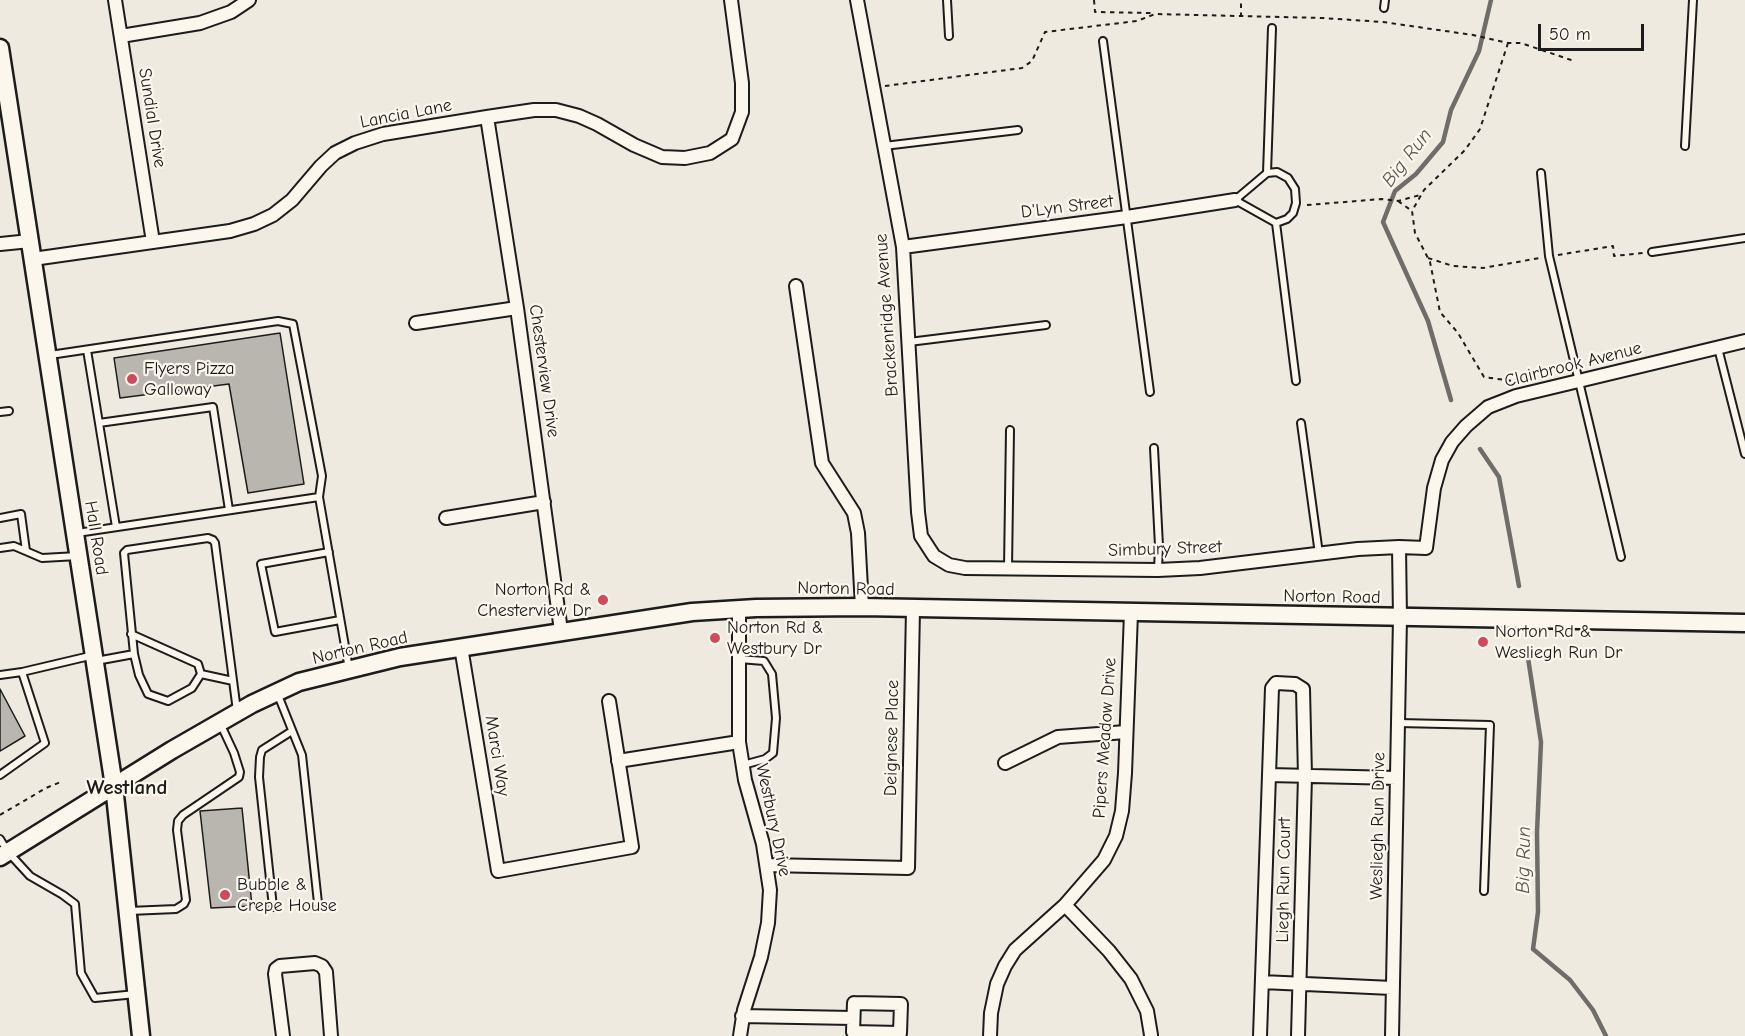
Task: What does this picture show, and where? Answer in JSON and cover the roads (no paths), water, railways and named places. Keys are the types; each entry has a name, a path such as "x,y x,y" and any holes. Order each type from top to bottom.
{"main road":[{"name":"Hall Road","path":"0,48 114,786 141,1036"},
{"name":"Norton Road","path":"3,849 114,786 219,722 277,691 322,676 400,657 681,613 739,608 862,607 1745,623"}],"street":[{"name":"Sundial Drive","path":"115,0 153,242"},
{"path":"121,36 200,23 231,12 249,0"},
{"name":"Lancia Lane","path":"33,259 230,231 254,224 273,215 292,200 335,153 355,143 383,134 487,117 534,110 556,110 597,124 634,145 662,157 685,158 710,153 732,139 742,112 742,83 731,0"},
{"name":"Brackenridge Avenue","path":"857,0 903,247 918,512 921,536 933,556"},
{"name":"Chesterview Drive","path":"487,117 517,308 561,631"},
{"name":"D'Lyn Street","path":"903,247 1127,218 1235,200"},
{"path":"0,244 30,241"},
{"path":"796,286 822,463 854,513 858,533 862,607"},
{"path":"416,323 517,308"},
{"name":"Clairbrook Avenue","path":"1399,547 1426,548 1437,474 1452,442 1475,416 1488,407 1516,396 1745,341"},
{"path":"446,518 544,502"},
{"path":"1399,547 1400,618"},
{"name":"Simbury Street","path":"933,556 949,565 965,568 1158,570 1200,568 1399,547"},
{"name":"Westbury Drive","path":"739,608 739,742 742,765 767,865 770,890 768,923 761,957 742,1016 740,1036"},
{"name":"Deignese Place","path":"767,865 908,868 913,609"},
{"name":"Pipers Meadow Drive","path":"990,1036 991,1013 997,984 1015,950 1065,905 1104,860 1116,836 1122,811 1131,613"},
{"name":"Wesliegh Run Drive","path":"1392,1036 1400,618"},
{"name":"Marci Way","path":"462,648 498,871 632,847 618,761"},
{"name":"Liegh Run Court","path":"1260,1036 1272,688 1276,683 1295,684 1303,689 1305,776 1298,1036"},
{"path":"609,701 618,761 739,742"},
{"path":"1005,763 1058,737 1126,732"},
{"path":"1269,775 1397,778"},
{"path":"1065,905 1109,951 1131,980 1147,1011 1151,1035"},
{"path":"283,1036 276,969 280,966 315,963 322,966 326,972 331,1036"},
{"path":"1262,982 1392,988"},
{"path":"854,1003 901,1004 900,1033 853,1032 854,1018 854,1003"},
{"path":"742,1016 854,1018"}],"lane":[{"path":"947,0 949,36"},
{"path":"1384,8 1385,0"},
{"path":"1685,146 1693,0"},
{"path":"1267,173 1272,28"},
{"path":"1103,40 1150,392"},
{"path":"884,146 1018,130"},
{"path":"1277,172 1288,178 1295,189 1293,213 1287,219 1276,223 1235,200 1267,173 1277,172"},
{"path":"1541,173 1549,256 1621,556"},
{"path":"1276,223 1296,381"},
{"path":"1652,252 1745,238"},
{"path":"48,356 278,321 293,324 322,476 319,497 349,669"},
{"path":"908,342 1046,325"},
{"path":"1718,348 1745,454"},
{"path":"87,350 116,527"},
{"path":"99,423 213,407 229,510"},
{"path":"0,412 9,411"},
{"path":"1301,423 1319,554"},
{"path":"1008,569 1010,430"},
{"path":"1154,448 1158,570"},
{"path":"75,533 319,497"},
{"path":"0,518 21,514 26,551"},
{"path":"131,634 198,664 201,674 192,688 168,701 148,694 139,675 134,654 131,634 124,553 127,550 208,538 213,540 237,712"},
{"path":"0,548 14,546 42,558 79,556"},
{"path":"329,552 261,564 275,632 340,620"},
{"path":"0,675 95,658 134,654"},
{"path":"739,659 764,661 772,674 776,718 773,753 765,759 742,765"},
{"path":"0,775 45,743 22,672"},
{"path":"201,674 233,681"},
{"path":"277,691 303,763 318,903"},
{"path":"128,911 176,909 186,900 177,830 178,821 183,815 239,777 240,772 234,753 219,722"},
{"path":"1398,723 1490,725 1484,891"},
{"path":"273,907 259,777 260,757 262,750 292,731"},
{"path":"3,849 30,876 75,904 81,974 95,998 136,993"}],"waterway":[{"name":"Big Run","path":"1451,400 1428,321 1383,222 1395,191 1416,174 1443,142 1451,110 1479,51 1491,0"},
{"name":"Big Run","path":"1480,449 1499,477 1519,586"},
{"name":"Big Run","path":"1528,658 1541,742 1537,832 1538,912 1533,949 1570,980 1593,1010 1606,1036"}],"place":[{"name":"Flyers Pizza Galloway","path":"132,379"},
{"name":"Norton Rd & Chesterview Dr","path":"603,600"},
{"name":"Norton Rd & Westbury Dr","path":"715,638"},
{"name":"Norton Rd & Wesliegh Run Dr","path":"1483,642"},
{"name":"Bubble & Crepe House","path":"225,895"}],"district":[{"name":"Westland","path":"127,788"}]}
